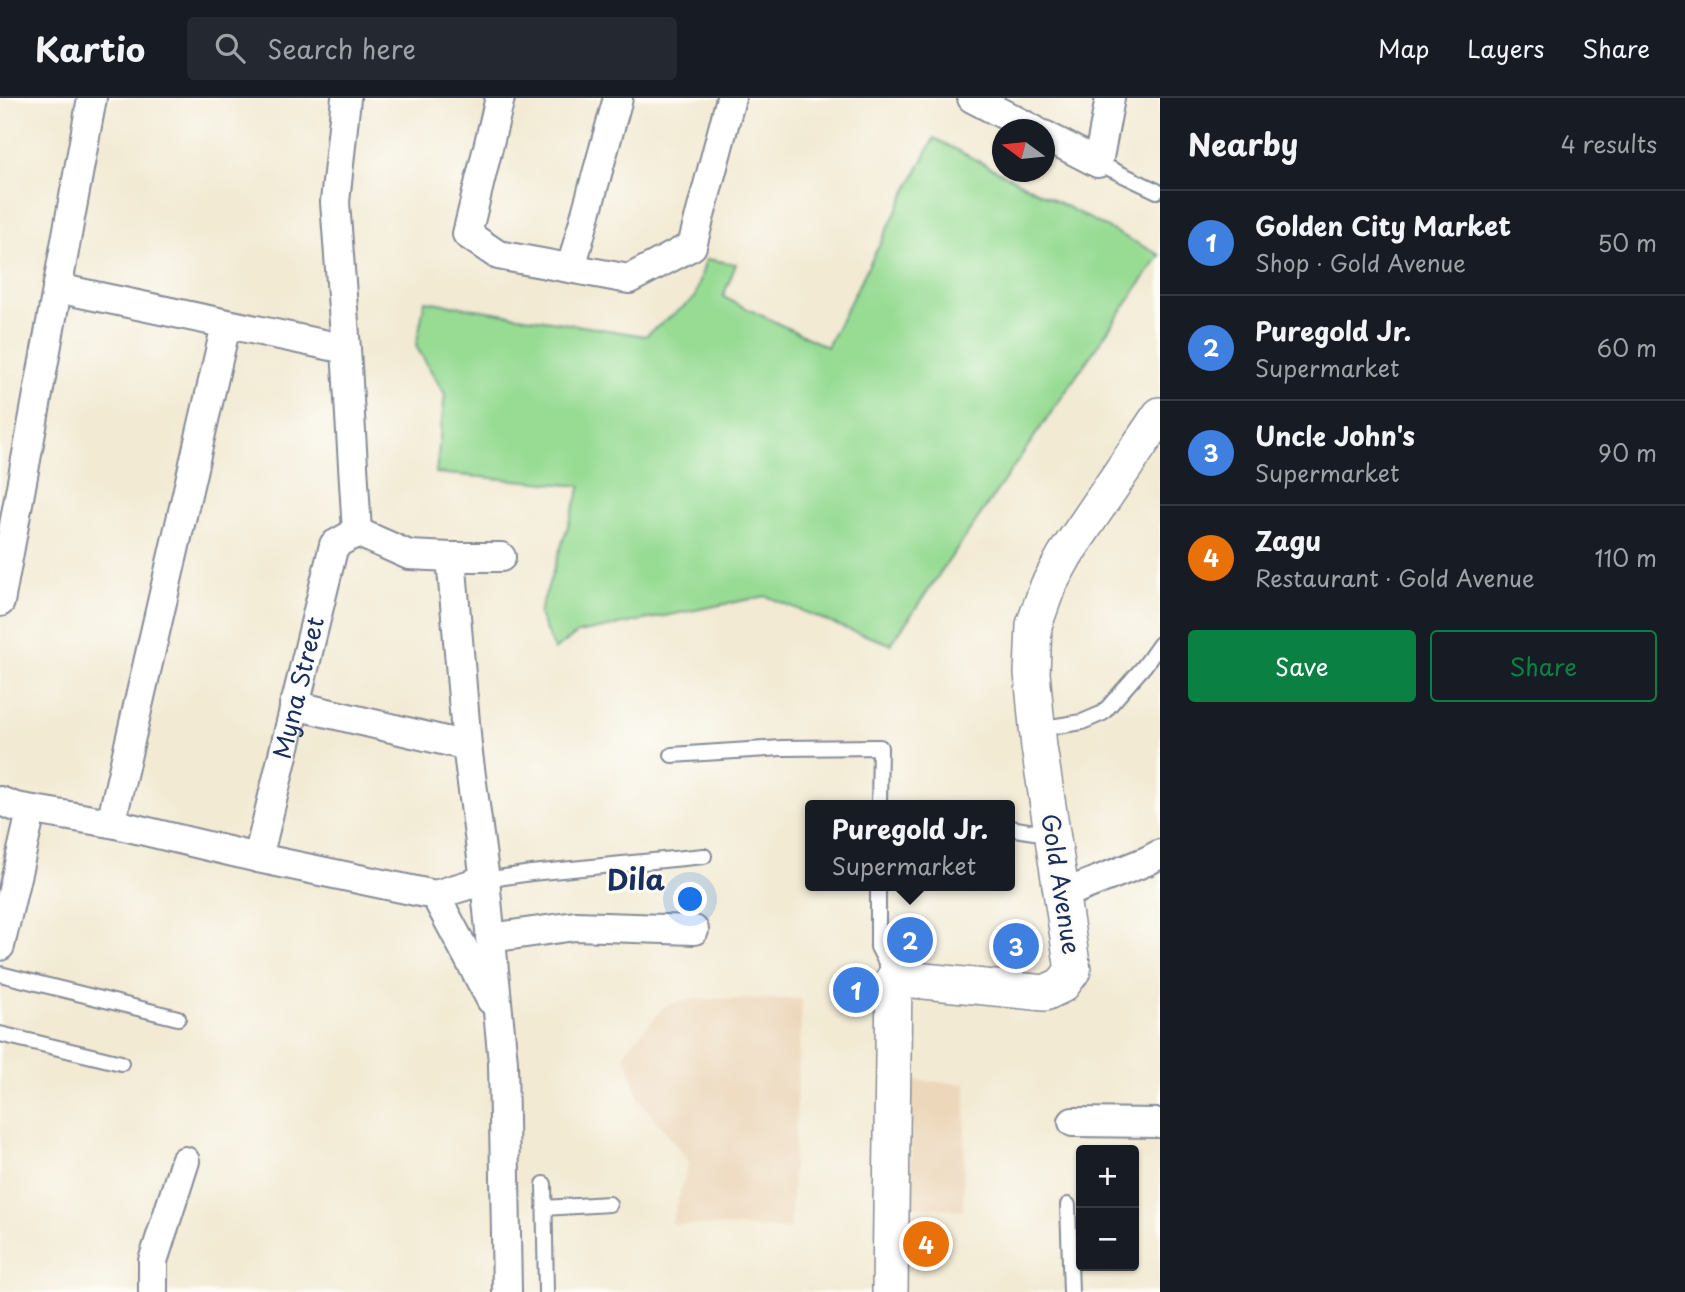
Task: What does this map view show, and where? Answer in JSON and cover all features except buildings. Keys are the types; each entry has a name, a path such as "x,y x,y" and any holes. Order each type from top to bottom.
{"street":[{"path":"0,603 92,98"},
{"path":"346,98 335,202 357,532 410,555 501,556"},
{"path":"500,98 467,234 498,255 629,279 692,246 731,98"},
{"path":"571,268 618,98"},
{"path":"972,98 1013,119"},
{"path":"1055,140 1098,163 1110,98"},
{"path":"57,288 346,349"},
{"path":"111,823 226,325"},
{"name":"Gold Avenue","path":"894,978 1045,993 1062,985 1073,970 1037,729 1032,673 1034,625 1048,586 1065,555 1160,415"},
{"name":"Myna Street","path":"258,858 334,545 357,532"},
{"path":"451,557 467,746 485,880 503,1062 507,1292"},
{"path":"294,705 467,746"},
{"path":"0,801 16,807 111,823 258,858 435,895 485,880"},
{"path":"0,946 28,825"},
{"path":"1061,895 1147,862 1160,854"},
{"path":"435,895 498,1013"},
{"path":"490,939 575,926 694,929"},
{"path":"890,1292 894,978"},
{"path":"1073,1122 1160,1123"},
{"path":"153,1292 153,1261 185,1161"}],"lane":[{"path":"1098,163 1157,191"},
{"path":"1037,729 1082,722 1103,713 1160,644"},
{"path":"673,755 782,748 880,747 879,800"},
{"path":"1015,829 1052,835"},
{"path":"485,880 704,856"},
{"path":"878,891 878,947 894,978"},
{"path":"0,974 178,1018"},
{"path":"0,1034 121,1063"},
{"path":"544,1184 546,1292"},
{"path":"544,1208 609,1204"},
{"path":"1068,1205 1071,1292"}],"shaded area":[{"path":"694,999 802,999 790,1229 671,1224 689,1162 639,1099 625,1052 666,1005"},
{"path":"912,1080 966,1084 963,1210 910,1206"}],"green space":[{"path":"934,138 992,168 992,182 1019,182 1160,255 891,644 766,596 578,633 554,650 539,614 581,486 436,473 445,394 416,346 425,301 645,336 695,298 706,259 736,264 723,297 827,347"}],"place":[{"name":"Puregold Jr.","path":"910,940"},
{"name":"Uncle John's","path":"1016,946"},
{"name":"Golden City Market","path":"856,990"},
{"name":"Zagu","path":"926,1244"}],"district":[{"name":"Dila","path":"636,880"}]}
